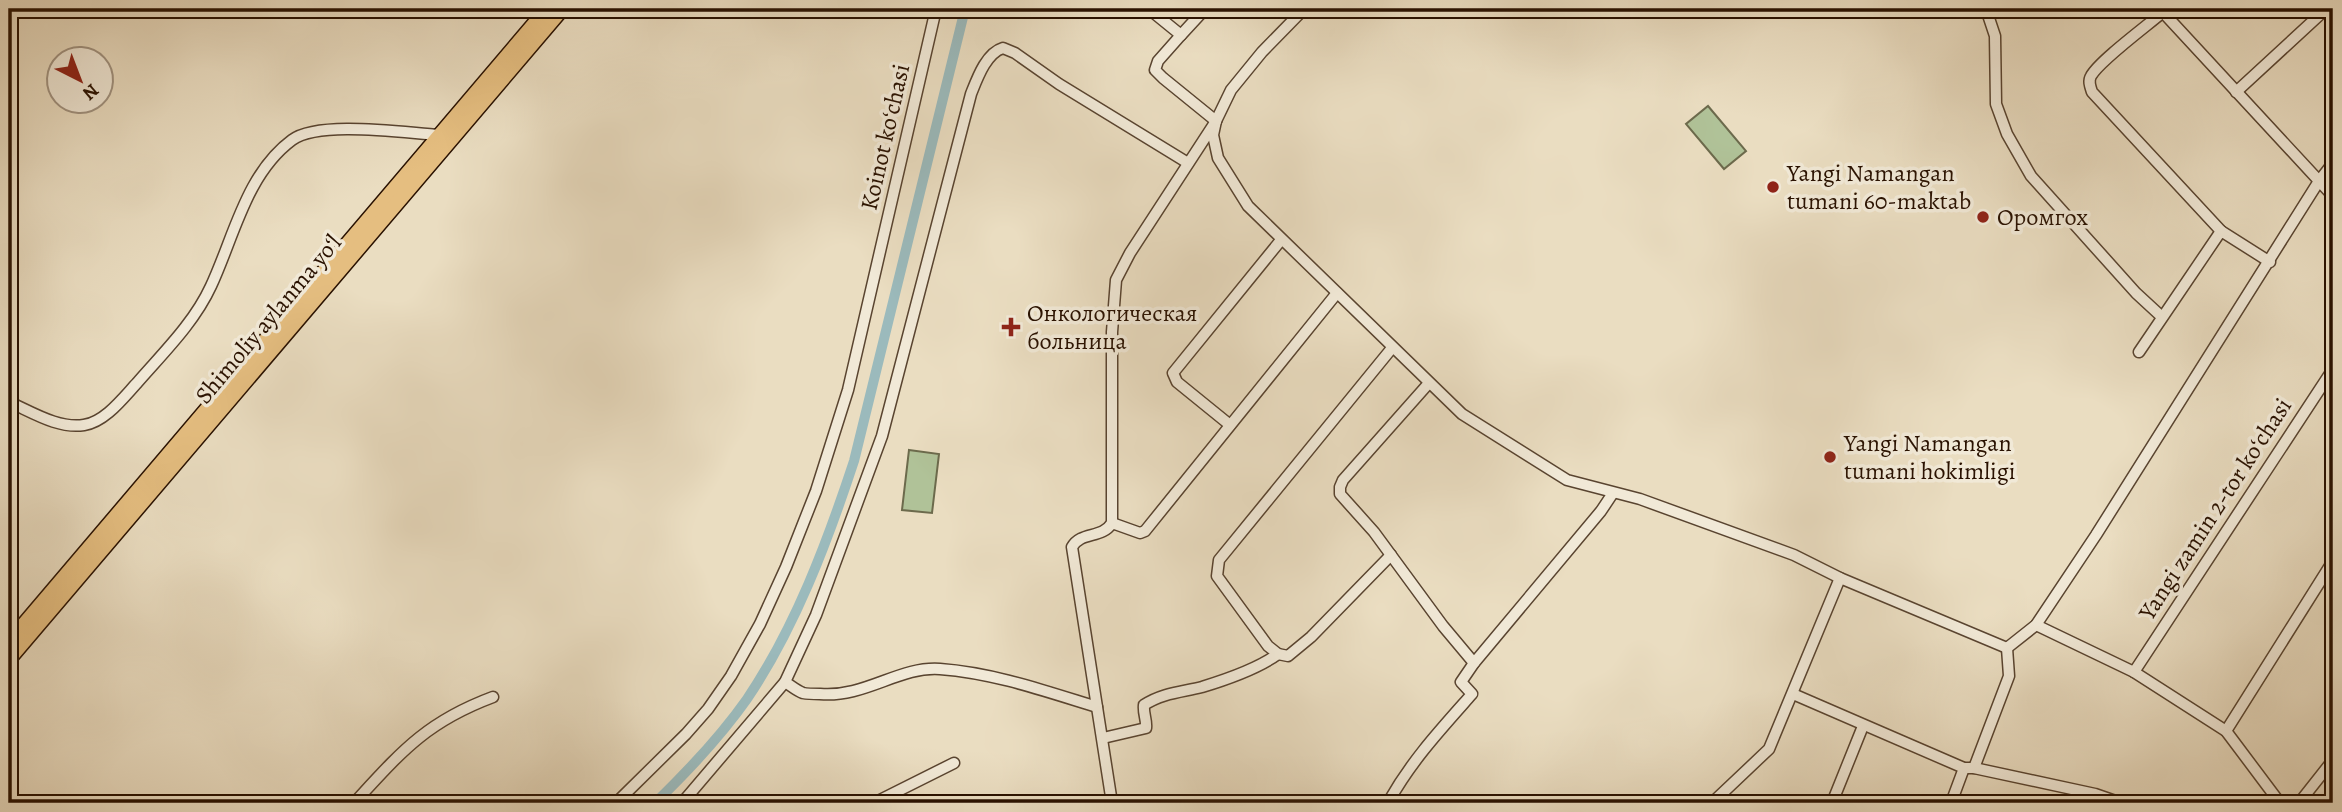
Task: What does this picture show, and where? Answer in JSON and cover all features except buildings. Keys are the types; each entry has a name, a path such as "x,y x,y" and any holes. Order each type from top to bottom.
{"main road":[{"name":"Shimoliy aylanma yoʻl","path":"186,441 547,9"},
{"name":"Shimoliy aylanma yoʻl","path":"9,659 18,636 562,9"}],"street":[{"name":"Koinot koʻchasi","path":"616,803 708,709 731,677 760,624 801,529 831,449 848,390 936,9"},
{"path":"1149,9 1181,35"},
{"path":"1205,9 1158,61 1156,70 1216,121"},
{"path":"1112,803 1072,547 1081,537 1101,533 1112,523 1112,332 1116,280 1130,253 1216,121 1231,90 1304,9"},
{"path":"1986,9 1995,36 1996,104 2018,154 2031,176 2136,293 2162,317"},
{"path":"2236,92 2326,9"},
{"path":"2270,262 2221,231 2092,92 2090,77 2103,63 2161,10 2333,197"},
{"path":"690,800 785,682 816,615 883,436 965,113 975,84 990,58 1003,48 1015,53 1059,84 1188,163"},
{"path":"1216,121 1213,135 1218,158 1248,206 1462,414 1567,480 1640,499 1794,555 1840,578 2007,648"},
{"path":"9,402 71,426 92,423 106,415 153,365 196,312 211,287 230,236 255,185 270,162 293,139 323,129 439,135"},
{"path":"2007,648 2036,625 2333,163"},
{"path":"2139,352 2221,231"},
{"path":"1230,425 1177,382 1173,373 1281,240"},
{"path":"1112,523 1134,532 1145,531 1337,293"},
{"path":"1391,555 1288,656 1278,654 1268,646 1223,586 1216,568 1219,559 1392,348"},
{"name":"Yangi zamin 2-tor koʻchasi","path":"2134,672 2333,369"},
{"path":"1429,383 1356,464 1340,487 1343,498 1391,555 1474,663"},
{"path":"1389,802 1417,756 1472,694 1461,682 1474,663 1601,511 1613,493"},
{"path":"2226,731 2333,561"},
{"path":"1712,803 1769,749 1840,578"},
{"path":"2036,625 2134,672 2226,731 2280,803"},
{"path":"1951,803 2009,676 2007,648"},
{"path":"1103,738 1146,728 1144,705 1154,699 1203,686 1268,662 1278,654"},
{"path":"785,682 804,693 833,695 861,691 926,669 939,669 988,675 1097,707"},
{"path":"1793,694 1863,726 1969,768 2095,794 2121,803"},
{"path":"355,803 416,738 436,723 466,707 493,697"},
{"path":"1832,803 1863,726"},
{"path":"2299,803 2333,760"},
{"path":"874,803 954,763"}],"green space":[{"path":"1708,106 1746,151 1724,169 1686,124"},
{"path":"909,450 939,454 932,513 902,510"}],"waterway":[{"path":"655,803 704,753 747,699 795,614 821,554 854,461 965,9"}],"place":[{"name":"Yangi Namangan tumani 60-maktab","path":"1773,187"},
{"name":"Оромгох","path":"1983,217"},
{"name":"Онкологическая больница","path":"1011,327"},
{"name":"Yangi Namangan tumani hokimligi","path":"1830,457"}]}
